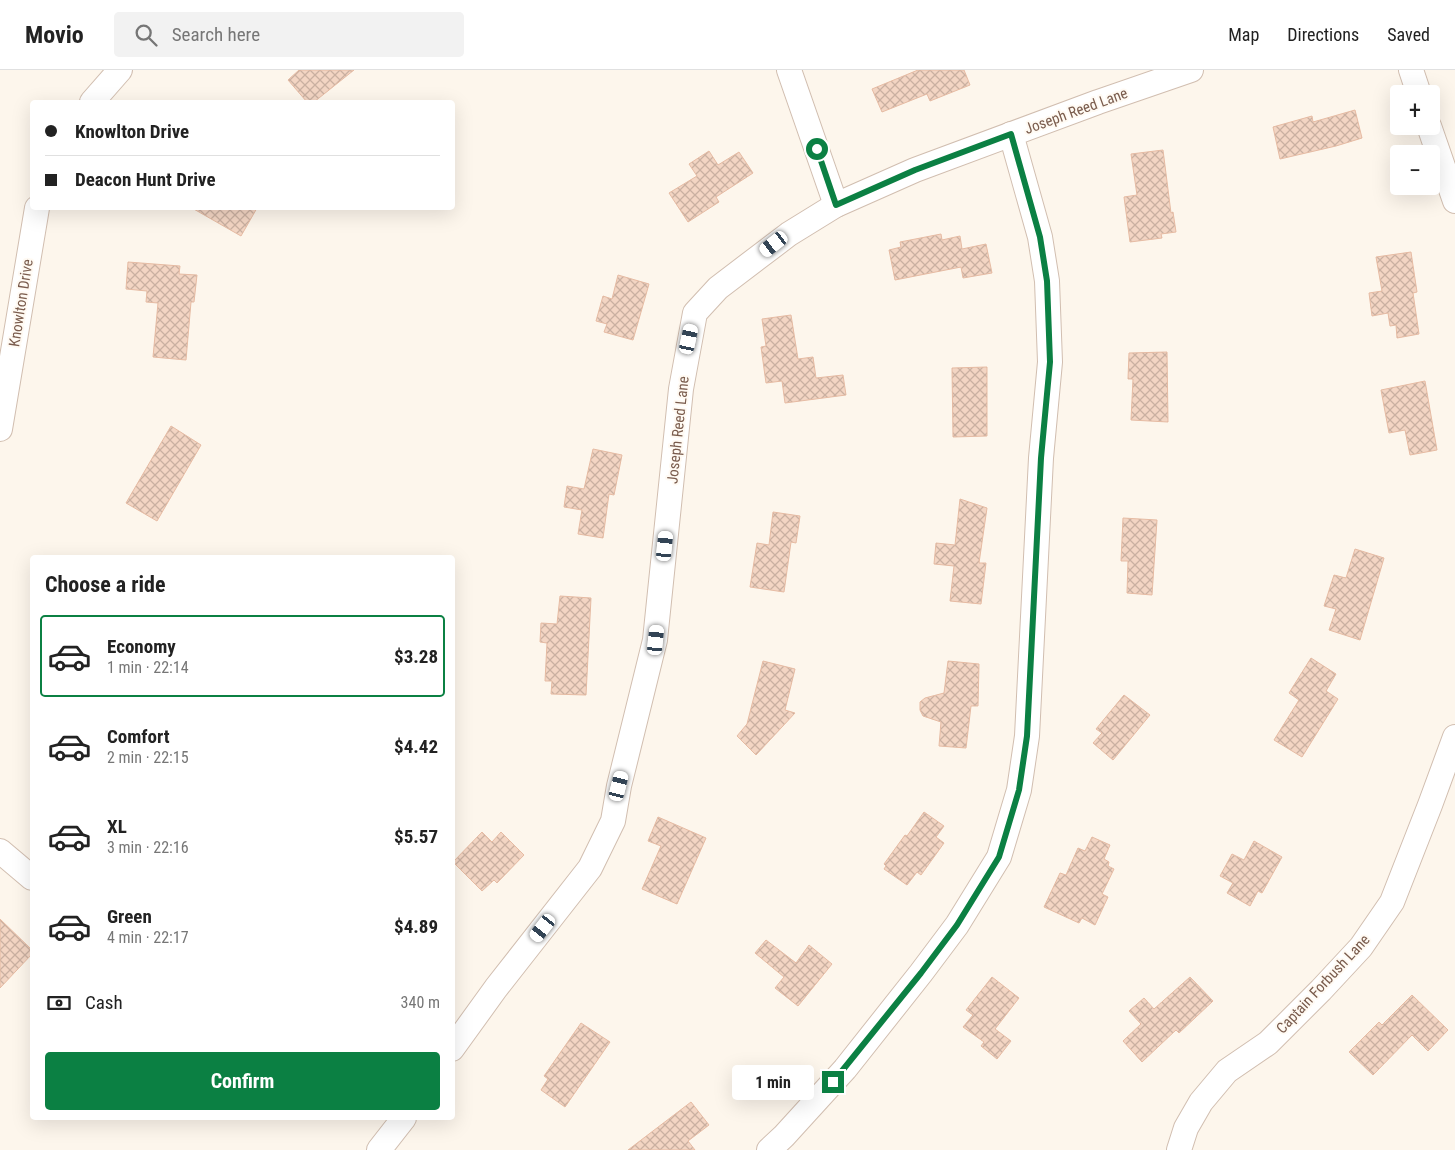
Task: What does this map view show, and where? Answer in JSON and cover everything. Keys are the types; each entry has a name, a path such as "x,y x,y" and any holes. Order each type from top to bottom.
{"street":[{"path":"94,100 120,70"},
{"path":"789,70 836,205"},
{"name":"Joseph Reed Lane","path":"455,1045 496,988 590,868 613,821 619,786 656,640 681,389 695,313 718,288 789,234 836,205 915,170 1098,102 1191,70"},
{"path":"1412,70 1416,85"},
{"path":"769,1150 845,1068 957,925 999,857 1019,790 1027,736 1041,458 1050,362 1047,281 1040,237 1011,134"},
{"path":"1432,135 1455,202"},
{"name":"Knowlton Drive","path":"0,429 38,210"},
{"name":"Captain Forbush Lane","path":"1179,1150 1186,1128 1201,1102 1227,1072 1268,1043 1321,990 1361,947 1392,902 1455,737"},
{"path":"0,851 30,876"},
{"path":"379,1150 402,1120"}],"building":[{"path":"299,70 354,70 316,100 305,100 288,80"},
{"path":"918,70 964,70 970,85 930,101 927,94 882,112 872,89"},
{"path":"1355,110 1362,138 1280,159 1273,127 1312,116 1313,122"},
{"path":"1163,150 1171,213 1173,212 1176,232 1161,234 1162,238 1130,242 1124,197 1137,195 1131,154"},
{"path":"709,151 718,165 739,152 753,173 716,197 719,202 688,222 669,193 697,176 689,164"},
{"path":"196,210 256,210 241,236"},
{"path":"941,234 942,240 960,236 962,249 986,244 992,273 963,278 961,267 895,280 889,250 901,247 900,242"},
{"path":"1411,252 1417,292 1413,293 1419,334 1397,338 1396,325 1390,326 1388,313 1372,316 1369,293 1382,291 1376,257"},
{"path":"128,262 180,266 179,274 197,275 194,302 191,302 186,360 153,357 158,303 146,302 147,291 126,289"},
{"path":"618,275 649,284 633,340 604,332 607,324 596,321 603,296 612,299"},
{"path":"791,315 798,359 813,357 816,378 843,375 846,395 785,403 782,381 766,383 761,347 766,346 762,319"},
{"path":"1167,352 1168,422 1131,420 1133,379 1128,379 1129,353"},
{"path":"987,367 987,436 953,437 952,368"},
{"path":"1425,381 1437,450 1410,455 1405,430 1389,433 1381,390"},
{"path":"171,426 201,445 157,521 126,503"},
{"path":"593,449 622,455 614,495 609,494 603,538 578,534 582,510 564,507 567,486 584,489"},
{"path":"960,499 987,508 979,563 986,563 981,604 950,601 954,566 934,564 936,543 955,545"},
{"path":"773,512 800,516 796,543 791,542 784,592 750,587 757,543 769,545"},
{"path":"1123,518 1157,520 1152,595 1127,593 1128,561 1121,561"},
{"path":"1355,549 1384,558 1360,640 1329,630 1336,609 1324,606 1334,575 1346,578"},
{"path":"560,596 591,598 586,695 551,694 552,681 545,681 547,643 540,642 541,623 557,624"},
{"path":"1311,658 1336,674 1326,691 1338,699 1302,757 1274,740 1299,700 1289,693"},
{"path":"763,661 795,669 785,710 795,713 756,755 737,736 747,724"},
{"path":"948,661 979,664 978,706 971,706 966,748 939,746 941,722 923,716 920,710 920,702 925,698 944,693"},
{"path":"1124,695 1150,715 1113,760 1093,743 1102,733 1096,729"},
{"path":"924,812 944,826 936,837 944,843 921,875 917,872 907,885 884,869 886,866 884,864"},
{"path":"658,817 706,838 677,904 642,889 661,846 648,841"},
{"path":"482,832 492,842 501,832 524,855 497,883 494,880 482,891 455,864 455,860"},
{"path":"1092,837 1110,845 1104,859 1109,862 1108,866 1114,869 1102,894 1108,897 1095,925 1082,918 1079,923 1044,907 1060,873 1066,875 1078,848 1085,851"},
{"path":"1254,841 1282,857 1262,893 1258,891 1250,906 1227,893 1233,883 1220,876 1232,854 1244,860"},
{"path":"0,919 30,948 30,956 0,988"},
{"path":"766,940 796,963 809,945 832,964 798,1006 775,988 784,977 755,953"},
{"path":"992,977 1019,998 995,1029 1011,1041 997,1059 981,1046 984,1042 963,1027 973,1015 966,1010"},
{"path":"1190,977 1213,1001 1179,1033 1176,1030 1142,1062 1123,1041 1141,1024 1129,1011 1144,998 1154,1009"},
{"path":"1412,995 1448,1030 1428,1051 1412,1035 1373,1075 1349,1052 1379,1022 1382,1025"},
{"path":"581,1023 610,1042 565,1107 541,1090 548,1079 544,1076"},
{"path":"691,1102 709,1125 688,1141 695,1150 628,1150"}],"route":[{"path":"817,149 836,205 915,170 1011,134 1040,237 1047,281 1050,362 1041,458 1027,736 1019,790 999,857 957,925 833,1082"}]}
